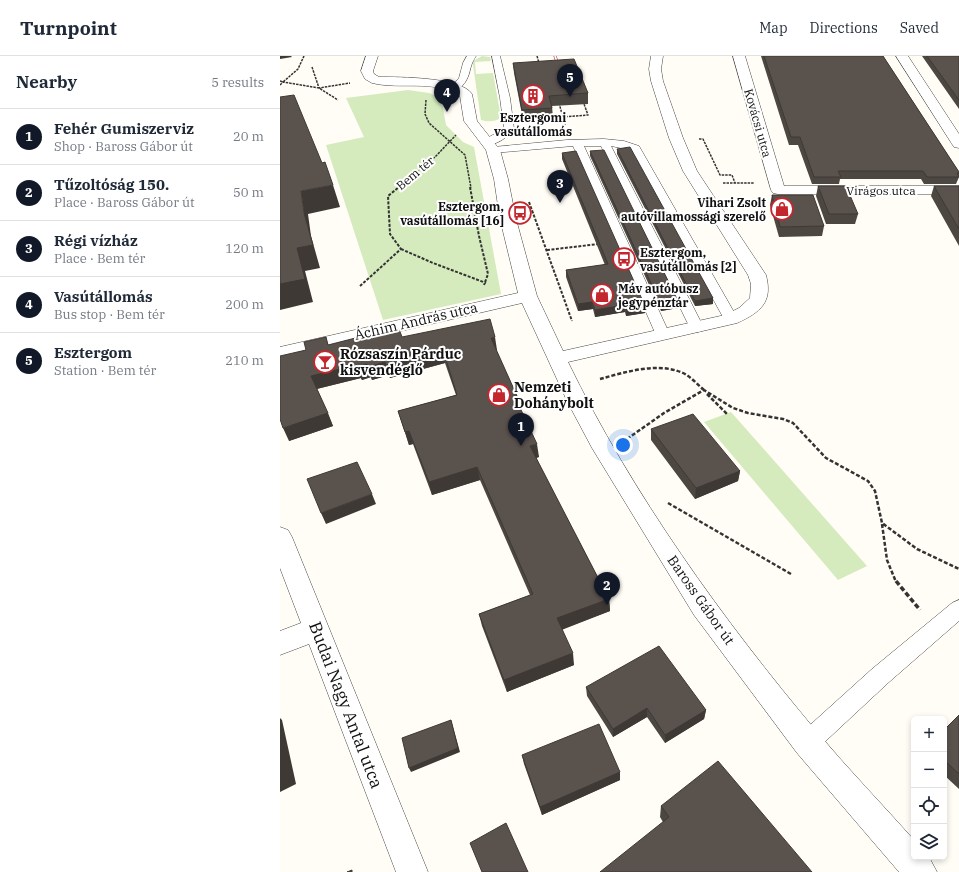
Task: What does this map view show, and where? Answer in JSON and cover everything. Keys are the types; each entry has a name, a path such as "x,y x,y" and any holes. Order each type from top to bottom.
{"street":[{"path":"372,56 367,71 368,76 376,80 435,84 452,87 466,94 471,121 490,146 501,179 508,219 528,296"},
{"path":"558,358 697,328 731,319 749,310 755,305 759,298 760,284 754,272 697,182 676,138 657,81 657,56"},
{"name":"Kovácsi utca","path":"739,56 777,186"},
{"path":"902,56 959,144"},
{"name":"Virágos utca","path":"777,186 959,190"},
{"name":"Áchim András utca","path":"280,353 528,296"},
{"name":"Baross Gábor út","path":"528,296 577,401 649,523 703,607 807,743 921,872"},
{"name":"Budai Nagy Antal utca","path":"280,537 412,872"},
{"path":"280,643 316,629"}],"lane":[{"path":"452,87 465,79 467,60 472,56"},
{"path":"490,146 508,129 505,98 496,56"},
{"path":"490,146 604,142 630,145 638,151 731,319"},
{"path":"604,142 697,328"},
{"path":"577,143 663,335"},
{"path":"807,743 959,609"}],"path":[{"path":"280,85 298,68 304,56"},
{"path":"537,56 539,63"},
{"path":"312,67 319,88 338,100"},
{"path":"280,81 319,88 376,80"},
{"path":"452,87 426,95 425,114 429,123 465,155 468,164 479,236 488,274 484,286"},
{"path":"558,101 567,130"},
{"path":"562,116 588,115 584,104"},
{"name":"Bem tér","path":"401,249 390,234 388,196 435,157 471,121"},
{"path":"694,139 703,139 720,175 732,175 735,183 777,186"},
{"path":"528,200 572,321"},
{"path":"547,250 606,243"},
{"path":"360,286 401,249 420,259 490,285"},
{"path":"600,378 649,369 671,370 685,374 704,390 727,414"},
{"path":"626,440 664,413 704,390"},
{"path":"704,390 733,408 783,419 793,423 826,458 868,481 875,491 882,523 887,560 897,583 909,599 937,628"},
{"path":"668,503 791,574"},
{"path":"882,523 917,549 959,569"}],"green space":[{"path":"482,56 490,57 491,61 475,62 476,74 493,73 501,118 493,121 481,120 473,61"},
{"path":"408,90 429,93 441,98 446,125 463,142 474,147 501,294 383,320 326,145 364,137 346,98"},
{"path":"731,412 867,566 838,580 704,422"}],"building":[{"path":"764,56 883,56 959,172 957,173 959,177 927,177 923,171 838,171 841,177 814,177 800,137 791,137"},
{"path":"927,56 959,56 959,100"},
{"path":"574,59 588,93 549,96 552,108 522,110 513,63"},
{"path":"294,95 322,163 325,162 333,185 301,191 304,213 313,245 297,248 305,279 280,284 280,97"},
{"path":"630,147 713,298 695,301 617,149"},
{"path":"604,150 679,303 661,305 590,151"},
{"path":"576,151 645,306 626,309 625,305 595,310 592,302 578,304 566,270 608,264 562,153"},
{"path":"818,186 846,186 858,214 829,214"},
{"path":"934,186 959,186 959,229"},
{"path":"772,195 813,195 824,226 780,227"},
{"path":"490,319 495,337 491,338 517,396 515,397 537,444 530,446 609,599 557,618 573,653 504,680 479,614 533,594 477,467 429,482 409,431 405,432 398,411 457,395 443,350 386,365 385,362 368,367 367,364 358,367 357,365 311,376 328,413 283,428 280,419 280,356 306,350 304,342 326,337 328,345 379,332 380,334 399,329 402,337"},
{"path":"693,414 740,471 696,488 651,429"},
{"path":"357,462 372,494 321,513 307,479"},
{"path":"659,646 706,710 665,735 647,708 613,729 586,687"},
{"path":"959,715 959,774 947,763 947,727"},
{"path":"451,720 458,748 409,768 402,738"},
{"path":"599,724 620,772 540,807 522,755"},
{"path":"718,761 812,872 600,872 669,817 661,806"},
{"path":"506,823 528,872 482,872 470,843"}],"railway":[{"path":"555,56 560,71"}],"place":[{"name":"Esztergomi vasútállomás","path":"533,96"},
{"name":"Esztergom","path":"570,97"},
{"name":"Vasútállomás","path":"447,112"},
{"name":"Régi vízház","path":"560,203"},
{"name":"Vihari Zsolt autóvillamossági szerelő","path":"782,209"},
{"name":"Esztergom, vasútállomás [16]","path":"520,213"},
{"name":"Esztergom, vasútállomás [2]","path":"624,259"},
{"name":"Máv autóbusz jegypénztár","path":"602,295"},
{"name":"Rózsaszín Párduc kisvendéglő","path":"325,362"},
{"name":"Nemzeti Dohánybolt","path":"499,395"},
{"name":"Fehér Gumiszerviz","path":"521,446"},
{"name":"Tűzoltóság 150.","path":"607,605"}]}
